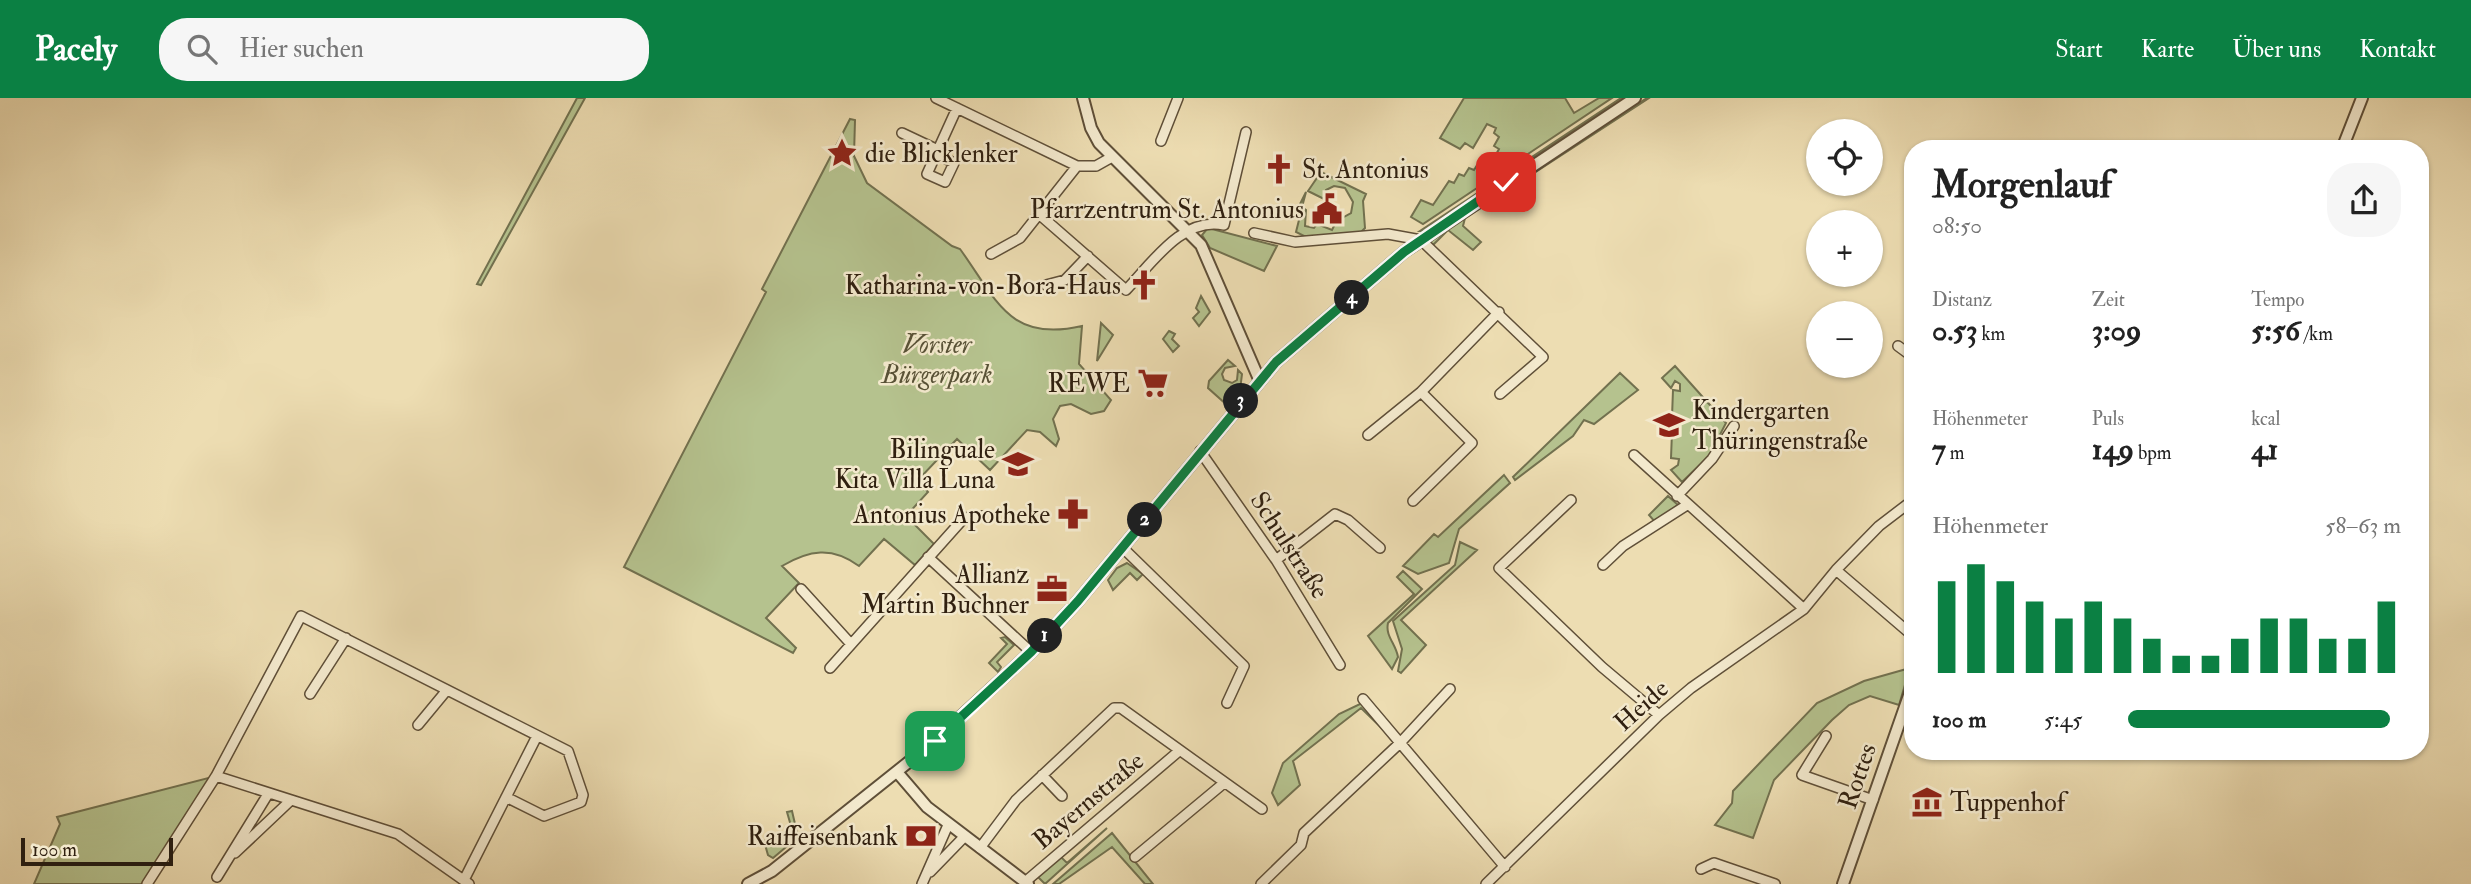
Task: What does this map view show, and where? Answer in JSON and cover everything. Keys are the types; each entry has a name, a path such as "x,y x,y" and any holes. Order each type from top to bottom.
{"street":[{"path":"936,98 1077,166 1096,166 1112,157"},
{"path":"1083,98 1091,128 1112,157 1189,230 1207,256 1259,379"},
{"path":"1161,141 1178,98"},
{"path":"748,884 768,879 968,712 1031,652 1123,548 1259,379 1421,240 1635,98"},
{"path":"2346,140 2362,98"},
{"path":"902,133 937,152 957,108"},
{"path":"1040,215 1126,290 1172,242 1189,230 1205,223 1224,225 1246,132"},
{"path":"991,254 1012,244 1040,215 1077,166"},
{"path":"1254,233 1295,242 1388,234 1421,240 1543,357 1500,394"},
{"path":"1046,285 1065,280 1088,256"},
{"path":"1368,435 1421,392 1499,312"},
{"path":"1898,346 1904,350"},
{"path":"1413,501 1472,443 1421,392"},
{"path":"1676,496 1712,459 1734,426"},
{"name":"Schulstraße","path":"1200,451 1276,560 1340,665"},
{"path":"1634,455 1676,496 1804,609"},
{"path":"1571,500 1499,568 1602,667 1659,715"},
{"path":"1603,565 1623,546 1686,505"},
{"name":"Heide","path":"1486,884 1659,715 1691,688 1804,609 1836,570 1879,526 1904,507"},
{"path":"1276,560 1335,514 1348,520 1380,548"},
{"path":"830,668 964,518 981,516"},
{"path":"1123,548 1244,666 1227,703"},
{"path":"928,557 1031,652"},
{"path":"1836,570 1904,628"},
{"path":"801,590 850,643"},
{"path":"147,884 216,776 301,616 568,751 583,800 544,816 506,797"},
{"path":"310,694 346,638"},
{"path":"1261,884 1301,845 1304,834 1400,743 1450,689"},
{"path":"418,725 447,690"},
{"path":"1363,699 1505,867"},
{"path":"980,848 1016,800 1114,708 1121,708 1262,809"},
{"name":"Rottes","path":"1843,884 1904,710"},
{"path":"216,776 398,834 466,882 537,736"},
{"path":"1826,736 1802,775 1873,800"},
{"name":"Bayernstraße","path":"1027,883 1179,751"},
{"path":"897,772 908,787 948,825 1027,883"},
{"path":"1042,775 1062,796"},
{"path":"1135,857 1224,783"},
{"path":"217,877 268,794"},
{"path":"226,862 290,801"},
{"path":"923,881 948,825"},
{"path":"923,881 965,836"},
{"path":"1701,869 1714,863 1774,884"}],"green space":[{"path":"577,98 585,98 481,285 477,284"},
{"path":"1464,98 1565,98 1574,113 1599,98 1612,98 1423,224 1411,217 1421,200 1433,205 1449,181 1454,183 1459,174 1464,176 1469,168 1474,170 1479,162 1484,164 1489,156 1494,158 1499,149 1494,146 1499,137 1494,133 1496,128 1487,124 1473,148 1465,143 1460,149 1440,138"},
{"path":"1621,98 1625,98 1439,219 1426,231 1420,231"},
{"path":"1647,98 1465,218 1463,226 1481,242 1473,250 1448,230 1433,245 1430,242 1470,212"},
{"name":"Vorster Bürgerpark","path":"850,119 855,120 854,156 867,183 952,246 960,249 996,300 1007,313 1021,323 1057,330 1082,326 1079,364 1111,400 1104,411 1091,414 1071,404 1060,406 1053,419 1059,439 1056,446 1040,432 1027,430 990,470 957,439 918,480 928,492 906,516 934,544 915,565 884,539 859,566 839,555 820,552 802,556 782,566 799,583 766,618 796,648 793,653 624,567 766,292 762,289"},
{"path":"1321,172 1366,194 1363,201 1365,228 1361,232 1308,238 1296,232 1301,212 1297,210 1306,192 1302,207 1306,210 1305,226 1314,228 1317,224 1332,230 1336,222 1335,216 1342,218 1351,213 1353,202 1345,188 1334,186 1326,190 1324,199 1308,191"},
{"path":"1207,229 1277,246 1264,271 1210,248 1202,235"},
{"path":"1201,296 1210,312 1199,326 1193,318 1199,312 1196,308"},
{"path":"1101,323 1113,335 1097,361"},
{"path":"1169,331 1175,334 1172,339 1179,346 1173,352 1163,339"},
{"path":"1228,360 1235,366 1225,368 1222,374 1224,380 1232,383 1237,380 1238,370 1242,374 1240,390 1227,405 1208,388 1209,381"},
{"path":"1675,366 1726,423 1709,456 1682,482 1671,470 1678,465 1679,459 1671,458 1672,432 1663,426 1672,417 1673,390 1680,391 1680,384 1675,381 1671,388 1662,378"},
{"path":"1620,373 1638,390 1594,424 1584,420 1573,436 1515,480 1513,477"},
{"path":"1504,475 1510,483 1459,529 1449,563 1418,574 1403,566 1434,534 1438,537"},
{"path":"1668,496 1678,505 1655,522 1649,515"},
{"path":"1460,542 1477,550 1401,620 1426,645 1401,673 1398,671 1402,649 1393,621 1455,565"},
{"path":"1127,563 1143,574 1137,580 1130,573 1113,590 1108,580 1117,568"},
{"path":"1403,571 1422,589 1388,623 1388,632 1398,657 1392,669 1368,636 1414,594 1397,577"},
{"path":"1005,637 1014,645 997,662 1001,667 998,672 989,663 1007,644 1001,638"},
{"path":"1904,670 1904,688 1899,705 1870,696 1849,705 1832,720 1774,780 1753,838 1715,825 1732,803 1733,791 1817,703 1864,681"},
{"path":"1365,704 1395,741 1361,708 1293,761 1300,785 1278,805 1272,793 1283,763 1339,714"},
{"path":"216,776 146,884 34,884 60,824 57,817"},
{"path":"792,811 798,837 773,858 768,855 764,841 793,833 787,812"},
{"path":"1107,828 1045,884 1037,876 1060,856 1067,863"},
{"path":"1112,833 1153,884 1145,884 1112,847 1059,884 1053,884"}],"place":[{"name":"die Blicklenker","path":"842,153"},
{"name":"St. Antonius","path":"1279,169"},
{"name":"Pfarrzentrum St. Antonius","path":"1327,209"},
{"name":"Katharina-von-Bora-Haus","path":"1144,285"},
{"name":"REWE","path":"1153,383"},
{"name":"Kindergarten Thüringenstraße","path":"1669,425"},
{"name":"Bilinguale Kita Villa Luna","path":"1018,464"},
{"name":"Antonius Apotheke","path":"1073,514"},
{"name":"Allianz Martin Buchner","path":"1052,589"},
{"name":"Tuppenhof","path":"1927,802"},
{"name":"Raiffeisenbank","path":"921,836"}],"route":[{"path":"935,741 1031,652 1078,601 1218,428 1276,362 1404,252 1506,182"}]}
